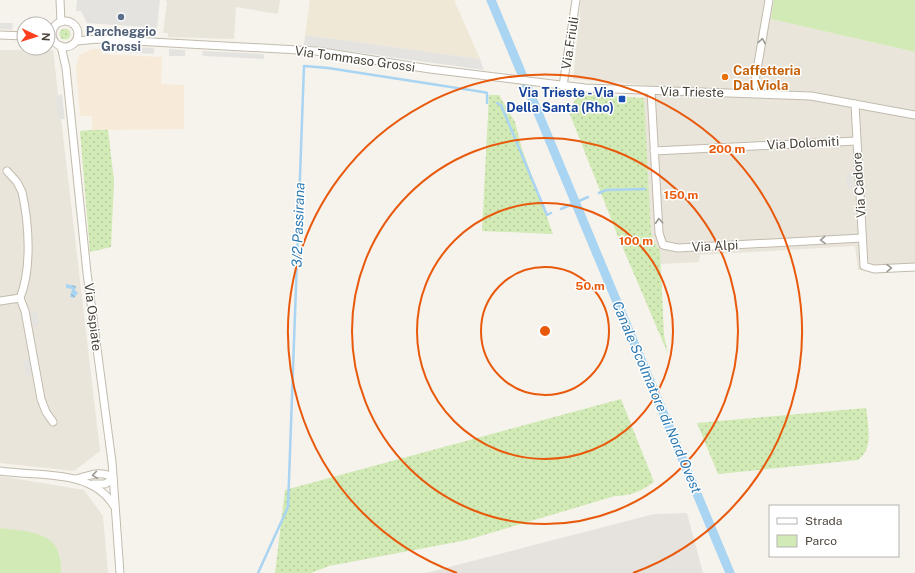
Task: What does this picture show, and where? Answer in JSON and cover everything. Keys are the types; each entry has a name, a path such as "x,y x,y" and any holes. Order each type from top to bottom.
{"street":[{"path":"60,0 61,22"},
{"name":"Via Friuli","path":"563,86 576,0"},
{"path":"753,93 769,0"},
{"path":"56,25 61,22 72,23 77,37 73,45 64,46 56,42"},
{"path":"0,35 16,36"},
{"name":"Via Tommaso Grossi","path":"77,37 316,51 507,80 563,86"},
{"name":"Via Ospiate","path":"64,46 87,273 113,479 120,573"},
{"name":"Via Trieste","path":"563,86 651,91 811,96 915,115"},
{"path":"651,91 654,151"},
{"name":"Via Cadore","path":"855,104 864,266 874,269 915,267"},
{"name":"Via Dolomiti","path":"654,151 856,141"},
{"name":"Via Alpi","path":"654,151 659,234 663,246 678,248 862,238"},
{"path":"7,171 20,187 24,207 28,262 26,280 20,298 25,311 41,399 53,422"},
{"path":"0,301 20,298"},
{"path":"0,470 76,479 89,483 105,484 113,479 110,476 100,474 76,479"},
{"path":"89,483 104,492 115,507"}],"shaded area":[{"name":"Parcheggio Grossi","path":"77,0 160,0 157,28 87,23 81,11 76,11"},
{"path":"165,0 280,0 278,14 236,7 234,39 168,37 168,33 163,33 167,2"},
{"path":"310,0 454,0 480,59 305,35"},
{"path":"581,0 774,0 771,19 915,52 915,270 858,270 855,246 700,255 699,262 660,264 660,251 653,240 651,232 644,115 644,85 573,79"},
{"path":"0,23 13,23 12,30 0,29"},
{"path":"305,35 480,59 484,70 304,45"},
{"path":"107,45 154,48 154,54 107,51"},
{"path":"93,49 101,49 101,54 162,57 161,84 184,85 184,129 92,130 92,116 80,116 76,66 79,55"},
{"path":"169,49 185,50 185,56 169,56"},
{"path":"0,50 16,50 16,56 54,56 100,451 74,471 0,463"},
{"path":"202,51 264,54 264,59 203,56"},
{"path":"62,94 65,119 58,119 56,97"},
{"path":"852,172 853,188 847,189 846,173"},
{"path":"30,311 37,312 39,325 33,327"},
{"path":"29,358 32,375 27,375 23,361"},
{"path":"0,476 84,490 103,516 108,573 61,573 60,555 41,535 0,528"},
{"path":"687,513 703,573 426,573 654,514"}],"green space":[{"path":"774,0 915,0 915,52 771,19"},
{"path":"65,28 69,30 71,34 69,38 65,40 61,38 59,34 61,30"},
{"path":"578,94 644,98 651,232 653,240 660,251 664,335 668,354 617,234 569,112"},
{"path":"489,95 499,95 515,122 522,149 553,234 482,231"},
{"path":"108,130 114,181 111,247 90,252 80,131"},
{"path":"621,399 654,482 640,490 631,494 615,496 467,540 329,566 311,573 275,573 285,490"},
{"path":"866,408 869,429 868,443 863,455 858,460 718,474 697,423"},
{"path":"0,528 35,533 50,540 56,546 59,554 61,561 61,573 0,573"}],"water":[{"path":"66,284 76,286 75,290 78,293 74,298 70,297 72,289 66,288"}],"waterway":[{"name":"Canale Scolmatore di Nord Ovest","path":"491,0 730,573"},
{"name":"3/2 Passirana","path":"258,573 288,507 304,66 328,68 483,92 487,93 487,103"},
{"name":"3/2 Passirana","path":"497,103 501,105 547,215 551,213"},
{"name":"3/2 Passirana","path":"599,193 606,190 645,189"},
{"name":"3/2 Passirana","path":"561,209 588,197"}],"place":[{"name":"Parcheggio Grossi","path":"121,17"},
{"name":"Caffetteria Dal Viola","path":"725,77"},
{"name":"Via Trieste - Via Della Santa (Rho)","path":"622,99"}]}
